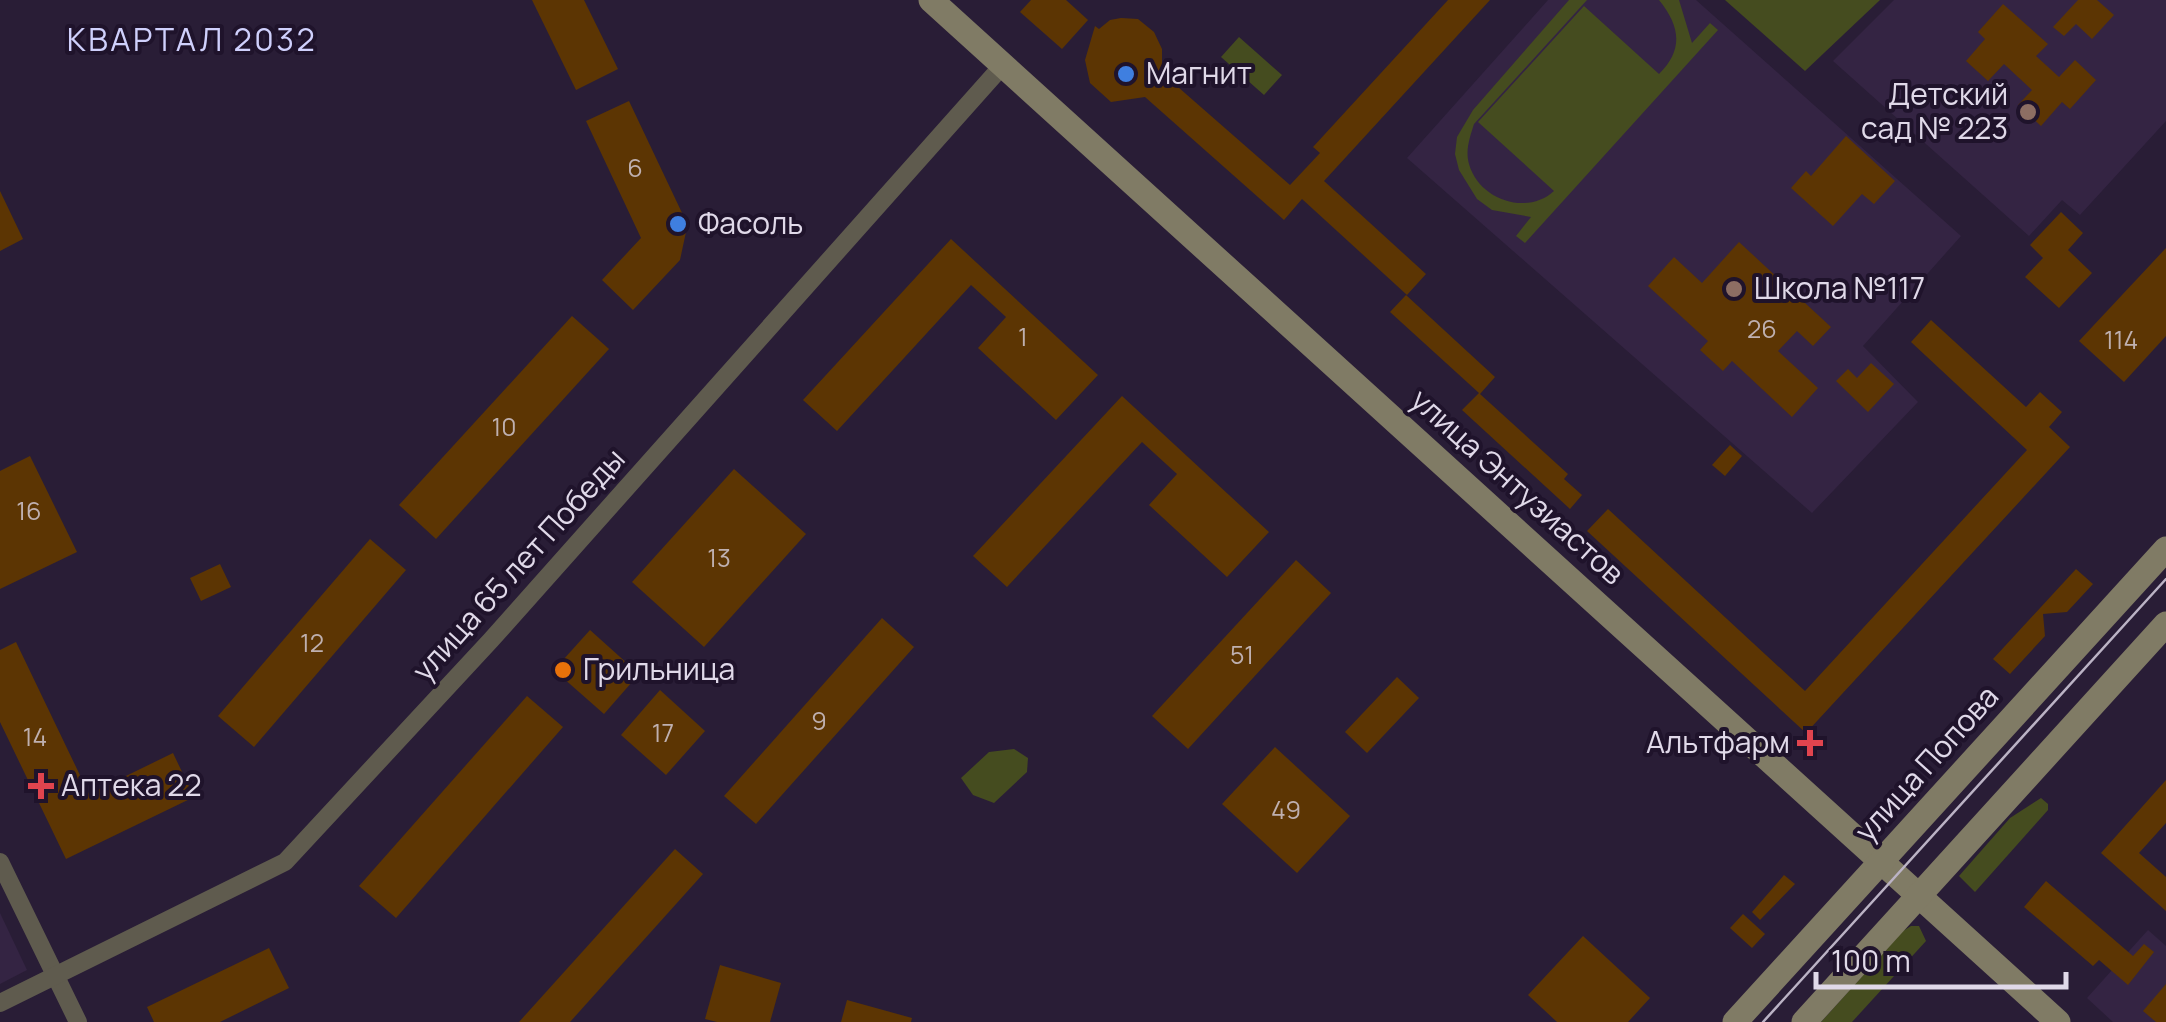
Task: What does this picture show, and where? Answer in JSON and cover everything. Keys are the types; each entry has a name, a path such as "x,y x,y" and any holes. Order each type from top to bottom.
{"street":[{"name":"улица Энтузиастов","path":"931,0 2058,1022"},
{"name":"улица 65 лет Победы","path":"0,1003 285,862 491,640 1003,65"},
{"name":"улица Попова","path":"1734,1022 2166,549"},
{"path":"1804,1022 2166,624"},
{"path":"0,862 78,1022"}],"shaded area":[{"name":"Школа №117","path":"1548,0 1696,0 1961,236 1863,346 1918,402 1812,513 1407,158"},
{"name":"Детский сад № 223","path":"1894,0 2166,0 2166,121 2080,215 2062,200 2029,236 1833,61"},
{"path":"0,913 27,970 0,984"},
{"path":"2148,930 2166,946 2166,1022 2113,1022 2087,998"}],"green space":[{"path":"1569,0 1587,0 1474,124 1468,149 1474,177 1493,195 1505,200 1531,202 1554,191 1478,122 1584,6 1659,74 1672,56 1676,37 1659,0 1679,0 1692,43 1710,23 1718,30 1525,243 1516,236 1531,217 1492,210 1477,199 1459,170 1455,154 1457,137 1473,110"},
{"path":"1725,0 1880,0 1805,71"},
{"path":"1239,37 1282,75 1264,95 1221,57"},
{"path":"1014,749 1028,758 1027,772 994,803 973,795 961,778 989,752"},
{"path":"2041,798 2048,804 2048,810 1975,892 1959,876 2010,818"},
{"path":"1919,926 1926,941 1852,1022 1821,1022 1903,931"}],"building":[{"path":"532,0 584,0 618,69 576,90"},
{"path":"1031,0 1066,0 1088,20 1062,49 1020,12"},
{"path":"1448,0 1490,0 1324,181 1426,274 1407,295 1302,199 1284,220 1145,97 1111,102 1090,83 1085,60 1095,26 1099,29 1110,20 1121,18 1138,19 1154,32 1162,49 1162,73 1290,185 1320,153 1313,147"},
{"path":"2078,0 2097,0 2114,15 2092,39 2076,24 2064,36 2053,27"},
{"path":"2003,4 2048,44 2036,56 2059,77 2075,60 2096,80 2070,109 2062,102 2041,126 2018,105 2032,90 2004,64 1988,81 1966,61 1985,39 1978,32"},
{"path":"629,101 683,215 686,232 680,260 633,310 602,280 641,238 586,121"},
{"path":"1846,136 1895,181 1874,204 1862,194 1833,226 1791,188 1806,171 1811,176"},
{"path":"0,191 23,239 0,251"},
{"path":"2061,212 2083,233 2068,250 2092,273 2059,308 2025,277 2043,258 2030,245"},
{"path":"951,239 1098,375 1056,420 978,348 1006,317 971,285 837,431 803,400"},
{"path":"1739,242 1831,327 1813,346 1797,331 1778,351 1818,388 1792,417 1732,361 1723,371 1700,350 1708,341 1648,286 1674,257 1702,283"},
{"path":"2166,248 2166,336 2124,382 2079,341"},
{"path":"1406,295 1495,377 1480,394 1568,474 1564,479 1582,495 1570,509 1462,410 1479,393 1390,312"},
{"path":"572,316 609,349 436,539 399,505"},
{"path":"1931,320 2026,407 2040,392 2062,412 2049,427 2070,447 1806,733 1587,531 1608,509 1805,691 2027,450 1911,342"},
{"path":"1871,363 1894,384 1868,412 1836,381 1848,369 1857,378"},
{"path":"1122,396 1269,532 1227,577 1149,505 1177,474 1142,442 1007,587 973,556"},
{"path":"1730,445 1742,456 1725,476 1712,465"},
{"path":"30,456 77,552 0,589 0,471"},
{"path":"734,469 806,534 704,647 632,582"},
{"path":"370,539 406,570 254,747 218,716"},
{"path":"1296,560 1331,593 1188,749 1152,716"},
{"path":"220,564 231,587 201,601 190,578"},
{"path":"2076,569 2093,584 2067,612 2043,614 2045,636 2010,674 1993,659"},
{"path":"882,618 914,647 756,824 724,796"},
{"path":"590,630 639,674 604,714 554,670"},
{"path":"16,642 89,794 173,753 194,797 66,859 0,722 0,650"},
{"path":"1397,677 1419,698 1367,753 1345,732"},
{"path":"660,690 705,731 666,775 621,735"},
{"path":"527,696 563,727 396,918 359,886"},
{"path":"1275,747 1350,816 1297,873 1222,804"},
{"path":"2166,780 2166,823 2139,853 2166,877 2166,911 2101,853"},
{"path":"675,849 703,874 570,1022 519,1022"},
{"path":"1784,875 1795,884 1760,920 1752,912"},
{"path":"2046,881 2133,956 2144,944 2154,952 2128,985 2099,960 2093,966 2024,907"},
{"path":"1743,914 1765,934 1752,948 1730,928"},
{"path":"1583,936 1650,998 1628,1022 1557,1022 1528,995"},
{"path":"269,948 289,988 220,1022 154,1022 147,1007"},
{"path":"720,965 781,983 770,1022 705,1019"},
{"path":"2166,984 2166,1022 2156,1022 2143,1011"},
{"path":"847,1000 912,1018 911,1022 841,1022"}],"tram line":[{"path":"1763,1022 2166,579"}],"place":[{"name":"Магнит","path":"1126,74"},
{"name":"Детский сад № 223","path":"2028,112"},
{"name":"Фасоль","path":"678,224"},
{"name":"Школа №117","path":"1734,289"},
{"name":"Грильница","path":"563,670"},
{"name":"Альтфарм","path":"1810,743"},
{"name":"Аптека 22","path":"41,786"}],"district":[{"name":"КВАРТАЛ 2032","path":"192,40"}]}
